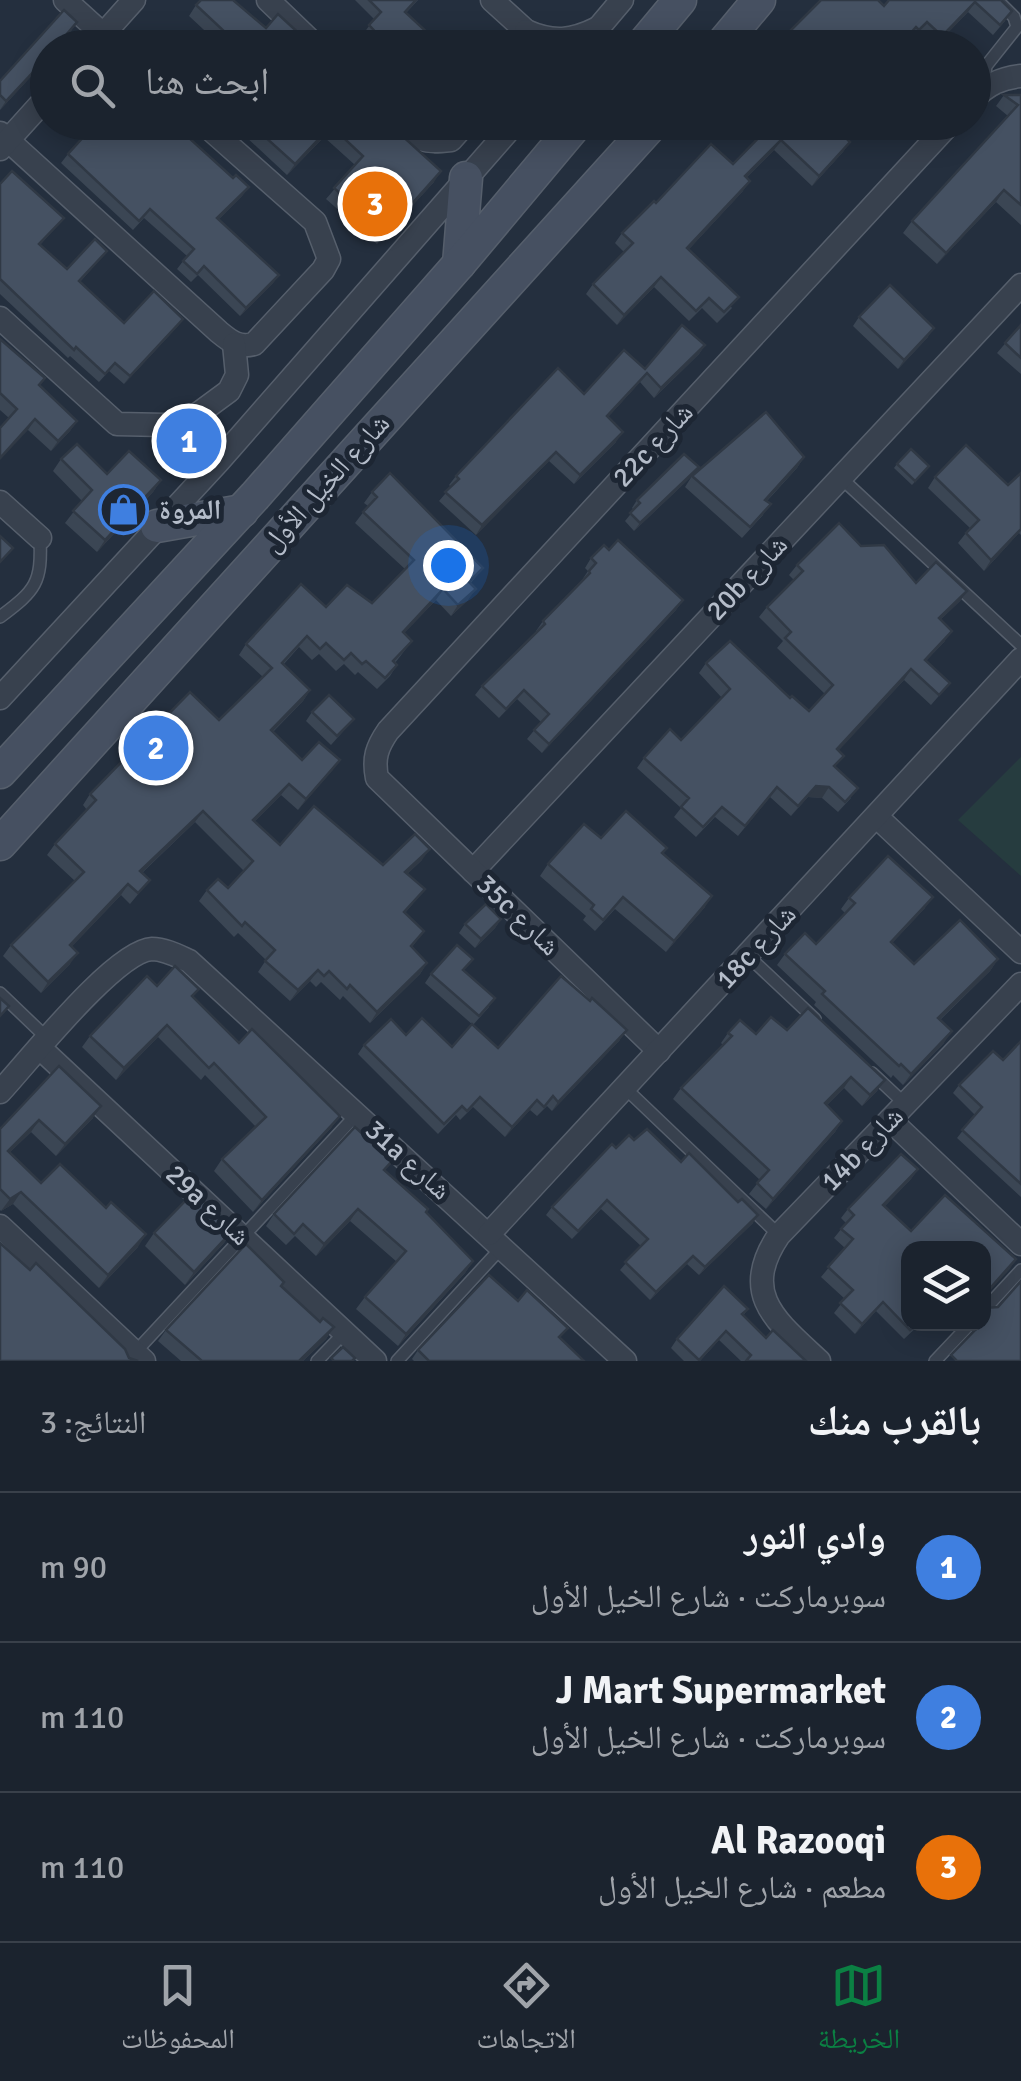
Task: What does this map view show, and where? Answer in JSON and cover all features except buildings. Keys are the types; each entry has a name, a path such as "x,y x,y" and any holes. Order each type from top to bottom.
{"main road":[{"path":"655,30 680,0"},
{"path":"734,30 759,0"},
{"name":"شارع الخيل الأول","path":"0,772 242,511 563,140"},
{"name":"شارع الخيل الأول","path":"0,844 638,140"},
{"path":"459,264 466,178"},
{"path":"157,526 242,511"}],"street":[{"path":"65,0 92,30"},
{"path":"113,30 134,0"},
{"path":"268,0 299,30"},
{"path":"492,0 520,30"},
{"path":"592,30 622,0"},
{"path":"991,86 1004,78 1021,76"},
{"path":"30,114 3,141 234,344 254,344 329,259 314,222 222,140"},
{"path":"418,140 451,140"},
{"path":"0,698 219,461 500,140"},
{"name":"22c شارع","path":"376,778 374,761 388,731 935,140"},
{"name":"20b شارع","path":"473,871 1021,285"},
{"path":"0,318 117,424 165,425 190,418 230,391 237,374 234,344"},
{"path":"0,502 40,538"},
{"name":"18c شارع","path":"496,1240 625,1088 1021,660"},
{"name":"35c شارع","path":"376,778 659,1052"},
{"path":"877,817 1021,952"},
{"name":"31a شارع","path":"45,1044 114,967 130,957 150,949 189,961 625,1361"},
{"name":"14b شارع","path":"819,1361 772,1316 763,1296 761,1274 767,1253 780,1234 1021,984"},
{"path":"0,1092 45,1044"},
{"name":"29a شارع","path":"45,1044 375,1361"},
{"path":"898,1112 1021,1244"},
{"path":"0,1226 136,1358"}],"lane":[{"path":"991,60 1017,27 1014,17 997,0"},
{"path":"841,478 1021,646"},
{"path":"0,617 24,599 41,572 40,538"},
{"path":"748,956 819,1023"},
{"path":"0,993 45,1044"},
{"path":"862,1064 898,1112"},
{"path":"625,1088 780,1234"},
{"path":"136,1358 357,1114"},
{"path":"397,1361 496,1240"},
{"path":"991,1302 1021,1270"},
{"path":"935,1361 963,1331"},
{"path":"318,1361 345,1332"}],"green space":[{"path":"1021,757 1021,876 958,820"}],"place":[{"name":"Al Razooqi","path":"375,204"},
{"name":"وادي النور","path":"189,441"},
{"name":"المروة","path":"124,510"},
{"name":"J Mart Supermarket","path":"156,748"}]}
